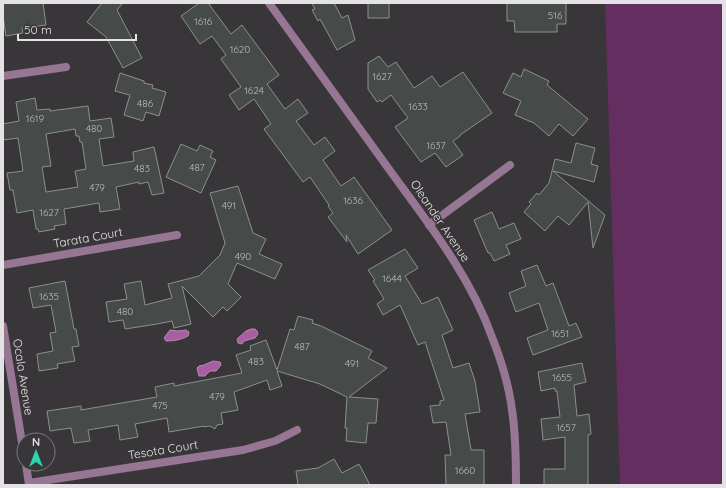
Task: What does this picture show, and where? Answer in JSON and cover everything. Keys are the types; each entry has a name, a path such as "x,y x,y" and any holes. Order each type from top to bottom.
{"street":[{"name":"Oleander Avenue","path":"269,3 429,224 479,305 503,369 512,408 516,445 516,485"},
{"path":"3,76 66,67"},
{"path":"429,224 510,165"},
{"name":"Tarata Court","path":"3,265 177,235"},
{"name":"Ocala Avenue","path":"3,326 20,432"},
{"name":"Tesota Court","path":"29,484 243,450 275,441 297,430"},
{"path":"27,472 29,484"}],"shaded area":[{"path":"605,3 723,3 723,485 620,485"},
{"path":"255,329 257,331 258,334 255,338 244,341 242,344 238,343 237,339 246,331"},
{"path":"170,330 186,330 189,332 188,336 183,338 166,341 164,338"},
{"path":"213,361 220,362 221,365 216,371 210,371 205,376 199,376 197,368"}],"building":[{"path":"3,3 43,3 46,25 22,28 23,33 6,36"},
{"path":"102,3 123,3 117,10 142,58 123,68 106,37 87,22"},
{"path":"199,3 208,3 231,34 242,25 279,75 267,84 285,109 298,99 308,113 296,121 314,145 325,137 335,151 323,160 341,186 354,177 392,230 358,254 346,235 347,242 328,217 333,213 310,177 303,182 264,129 271,124 254,99 239,110 229,95 241,87 221,59 226,55 212,36 200,44 181,16"},
{"path":"312,3 334,3 342,18 348,15 355,40 337,50 320,19 318,21 312,10 315,9"},
{"path":"368,3 389,3 389,18 368,18"},
{"path":"507,3 566,3 566,24 557,24 557,32 515,32 514,21 507,21"},
{"path":"379,56 388,67 396,62 414,88 432,76 440,87 463,72 492,113 453,141 463,155 446,167 435,153 421,162 395,127 408,118 391,95 382,102 380,100 377,102 368,89 368,63"},
{"path":"524,69 549,81 547,85 588,119 573,136 559,124 549,136 534,123 515,115 521,101 503,93 513,73 521,77"},
{"path":"120,73 144,81 144,83 153,85 152,88 166,92 159,116 146,112 143,121 124,115 130,95 115,91"},
{"path":"35,98 37,110 50,109 50,111 88,106 90,121 111,118 114,137 99,139 103,166 134,161 133,152 154,147 164,193 152,195 148,182 139,184 139,182 116,187 120,209 100,212 99,203 64,209 66,224 54,226 55,229 39,232 38,229 36,229 33,210 17,213 13,190 10,190 7,173 23,171 18,138 3,140 3,124 19,121 16,102","holes":["75,129 76,136 79,136 80,142 82,142 86,169 75,171 78,187 46,192 42,167 51,166 46,134"]},
{"path":"576,143 595,148 591,164 598,166 594,182 553,171 605,215 593,248 588,202 569,225 558,216 545,231 524,212 531,204 529,202 537,193 539,195 549,183 555,159 571,163"},
{"path":"181,144 197,151 200,145 213,151 210,157 216,160 201,193 166,177"},
{"path":"238,186 253,233 266,239 259,254 282,264 275,279 237,263 228,284 241,297 227,311 223,307 213,317 182,286 191,324 174,328 172,321 125,329 123,320 109,322 106,302 127,299 124,284 141,281 145,305 172,298 168,284 199,276 220,255 225,243 210,193"},
{"path":"492,212 499,229 514,223 521,239 506,245 510,254 494,261 490,253 488,253 474,220"},
{"path":"405,249 418,268 405,276 422,304 438,297 453,330 442,335 453,368 469,363 475,381 480,412 465,414 471,450 484,450 484,485 446,485 445,455 451,455 446,422 433,423 430,406 440,405 440,401 444,400 425,342 418,345 400,305 383,315 377,304 384,299 373,281 375,280 368,270"},
{"path":"537,265 546,286 553,283 569,326 576,323 582,337 533,355 527,338 548,330 539,303 516,312 509,293 526,286 521,271"},
{"path":"65,281 74,329 76,329 79,346 72,347 75,361 57,364 58,368 39,371 37,354 53,351 50,333 56,332 51,305 33,308 29,288"},
{"path":"298,316 313,320 312,323 372,351 368,358 387,368 349,397 378,399 376,423 368,423 366,443 346,441 347,428 345,428 347,397 320,384 277,371 282,386 270,390 267,380 234,392 238,410 221,413 223,424 217,425 215,429 210,426 204,426 169,432 167,418 135,424 138,437 120,440 118,425 88,430 90,441 74,443 71,428 50,431 47,411 81,406 81,410 157,397 155,387 174,383 174,386 242,373 236,355 251,350 250,346 266,340 277,370 290,329 294,330"},
{"path":"582,363 586,382 574,385 577,416 589,414 591,434 588,435 588,485 544,485 544,469 565,469 565,437 543,440 541,419 560,417 557,391 555,391 555,388 541,391 538,372"},
{"path":"334,459 342,473 359,464 370,485 298,485 296,471 318,468"}]}
